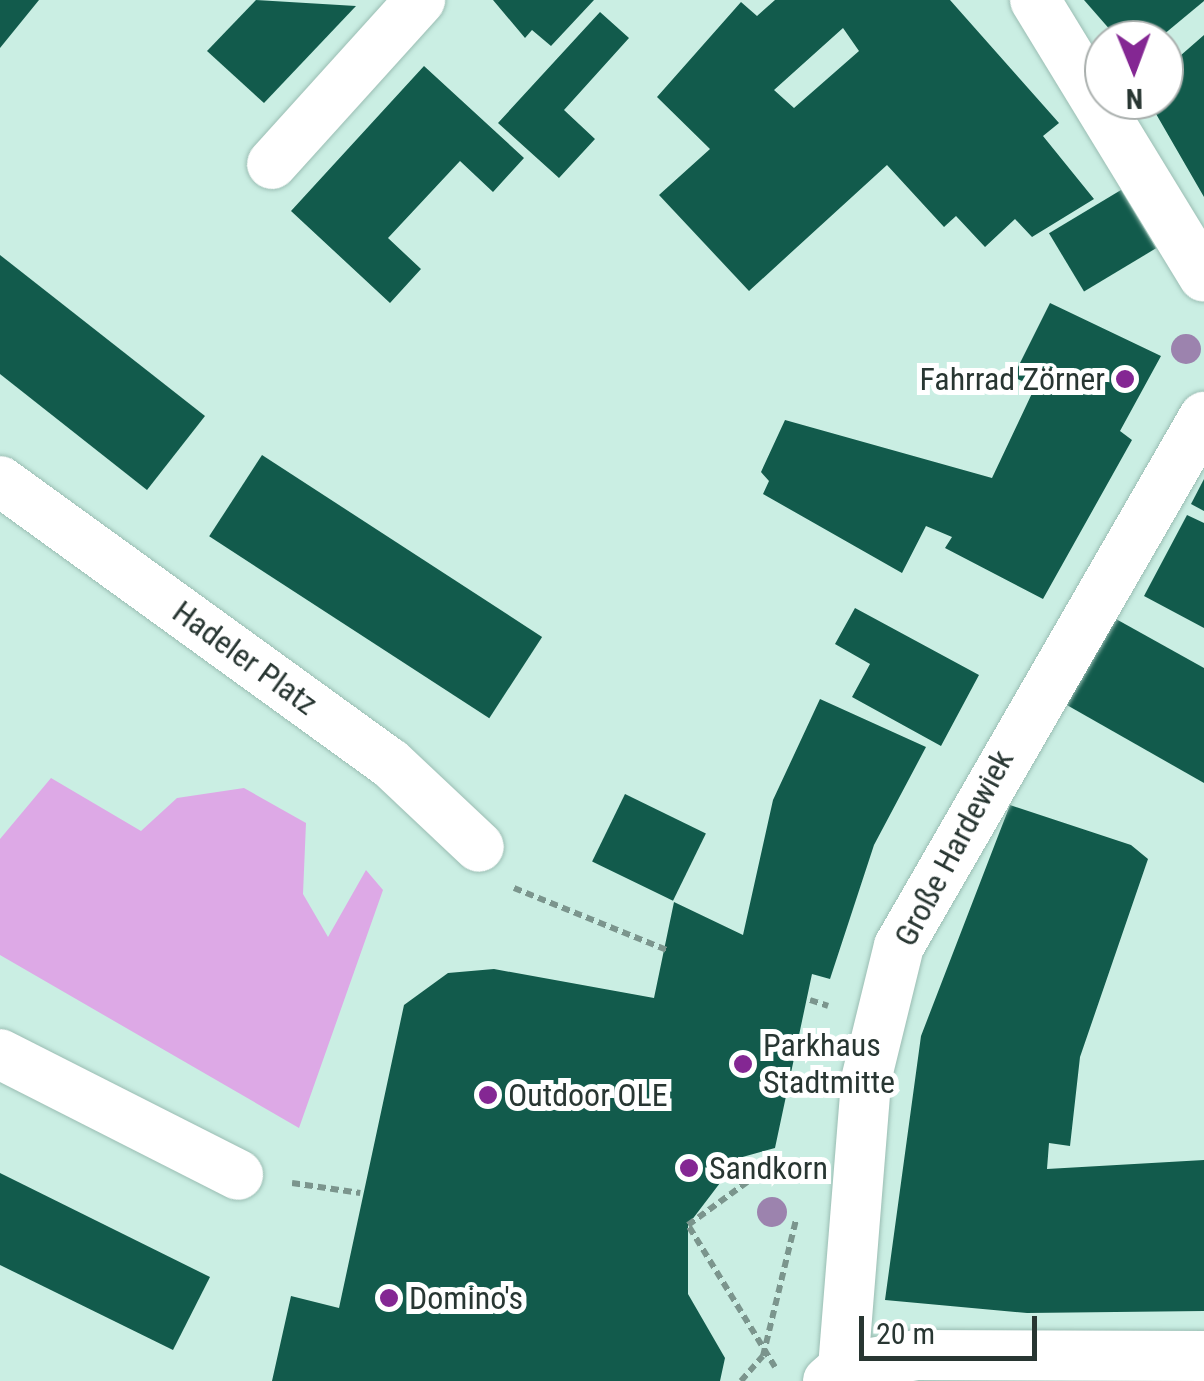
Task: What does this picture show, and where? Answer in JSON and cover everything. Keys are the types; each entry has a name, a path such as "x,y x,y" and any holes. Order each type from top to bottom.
{"street":[{"path":"272,164 420,0"},
{"path":"1035,0 1204,277"},
{"name":"Große Hardewiek","path":"836,1375 866,1080 899,946 1058,663 1204,417"},
{"name":"Hadeler Platz","path":"0,481 390,763 478,847"},
{"path":"0,1054 238,1176"},
{"path":"836,1375 916,1355 1204,1356"}],"path":[{"path":"478,847 493,875 532,900 667,950"},
{"path":"804,1182 813,1146"},
{"path":"763,1356 688,1224 772,1168 809,1164"},
{"path":"238,1176 360,1193"},
{"path":"741,1381 763,1356 800,1200"}],"shaded area":[{"path":"51,778 141,831 177,798 244,788 306,823 303,894 328,937 366,870 383,890 299,1128 0,955 0,839"}],"building":[{"path":"0,0 39,0 0,48"},
{"path":"256,0 356,6 264,103 207,51"},
{"path":"493,0 594,0 551,46 532,30 525,38"},
{"path":"775,0 950,0 1059,123 1043,136 1094,199 1032,237 1015,219 985,247 956,216 944,227 887,165 749,291 659,195 710,149 657,97 741,2 757,16","holes":["843,28 859,51 794,108 774,90"]},
{"path":"1084,0 1204,0 1181,20 1102,20"},
{"path":"600,12 629,38 564,110 595,139 559,178 498,123"},
{"path":"1204,35 1204,197 1160,120 1184,120 1184,52"},
{"path":"424,66 524,158 493,192 460,161 388,238 421,269 390,303 291,211"},
{"path":"1121,190 1156,248 1084,292 1049,233"},
{"path":"0,255 205,416 147,490 0,374"},
{"path":"1050,303 1161,356 1120,431 1132,440 1043,599 945,548 952,537 926,526 902,573 763,494 769,481 761,472 785,420 992,478 1035,387 1013,377"},
{"path":"262,455 542,637 489,718 209,536"},
{"path":"1204,479 1204,511 1191,504"},
{"path":"1187,515 1204,523 1204,628 1144,596"},
{"path":"855,608 979,675 941,746 852,697 870,664 835,644"},
{"path":"1107,614 1204,668 1204,783 1058,700"},
{"path":"820,699 926,747 874,845 830,979 812,974 775,1148 739,1158 688,1225 688,1294 725,1358 720,1381 272,1381 291,1296 339,1308 404,1005 448,973 494,969 654,998 674,902 743,935 773,800"},
{"path":"625,794 706,833 673,901 592,861"},
{"path":"1010,805 1131,845 1148,859 1080,1057 1070,1146 1049,1143 1047,1169 1204,1160 1204,1311 1027,1313 885,1300 921,1036"},
{"path":"0,1173 210,1277 173,1350 0,1265"}],"place":[{"name":"Fahrrad Zörner","path":"1125,379"},
{"name":"Parkhaus Stadtmitte","path":"743,1064"},
{"name":"Outdoor OLE","path":"488,1095"},
{"name":"Sandkorn","path":"689,1168"},
{"name":"Domino's","path":"389,1298"}]}
